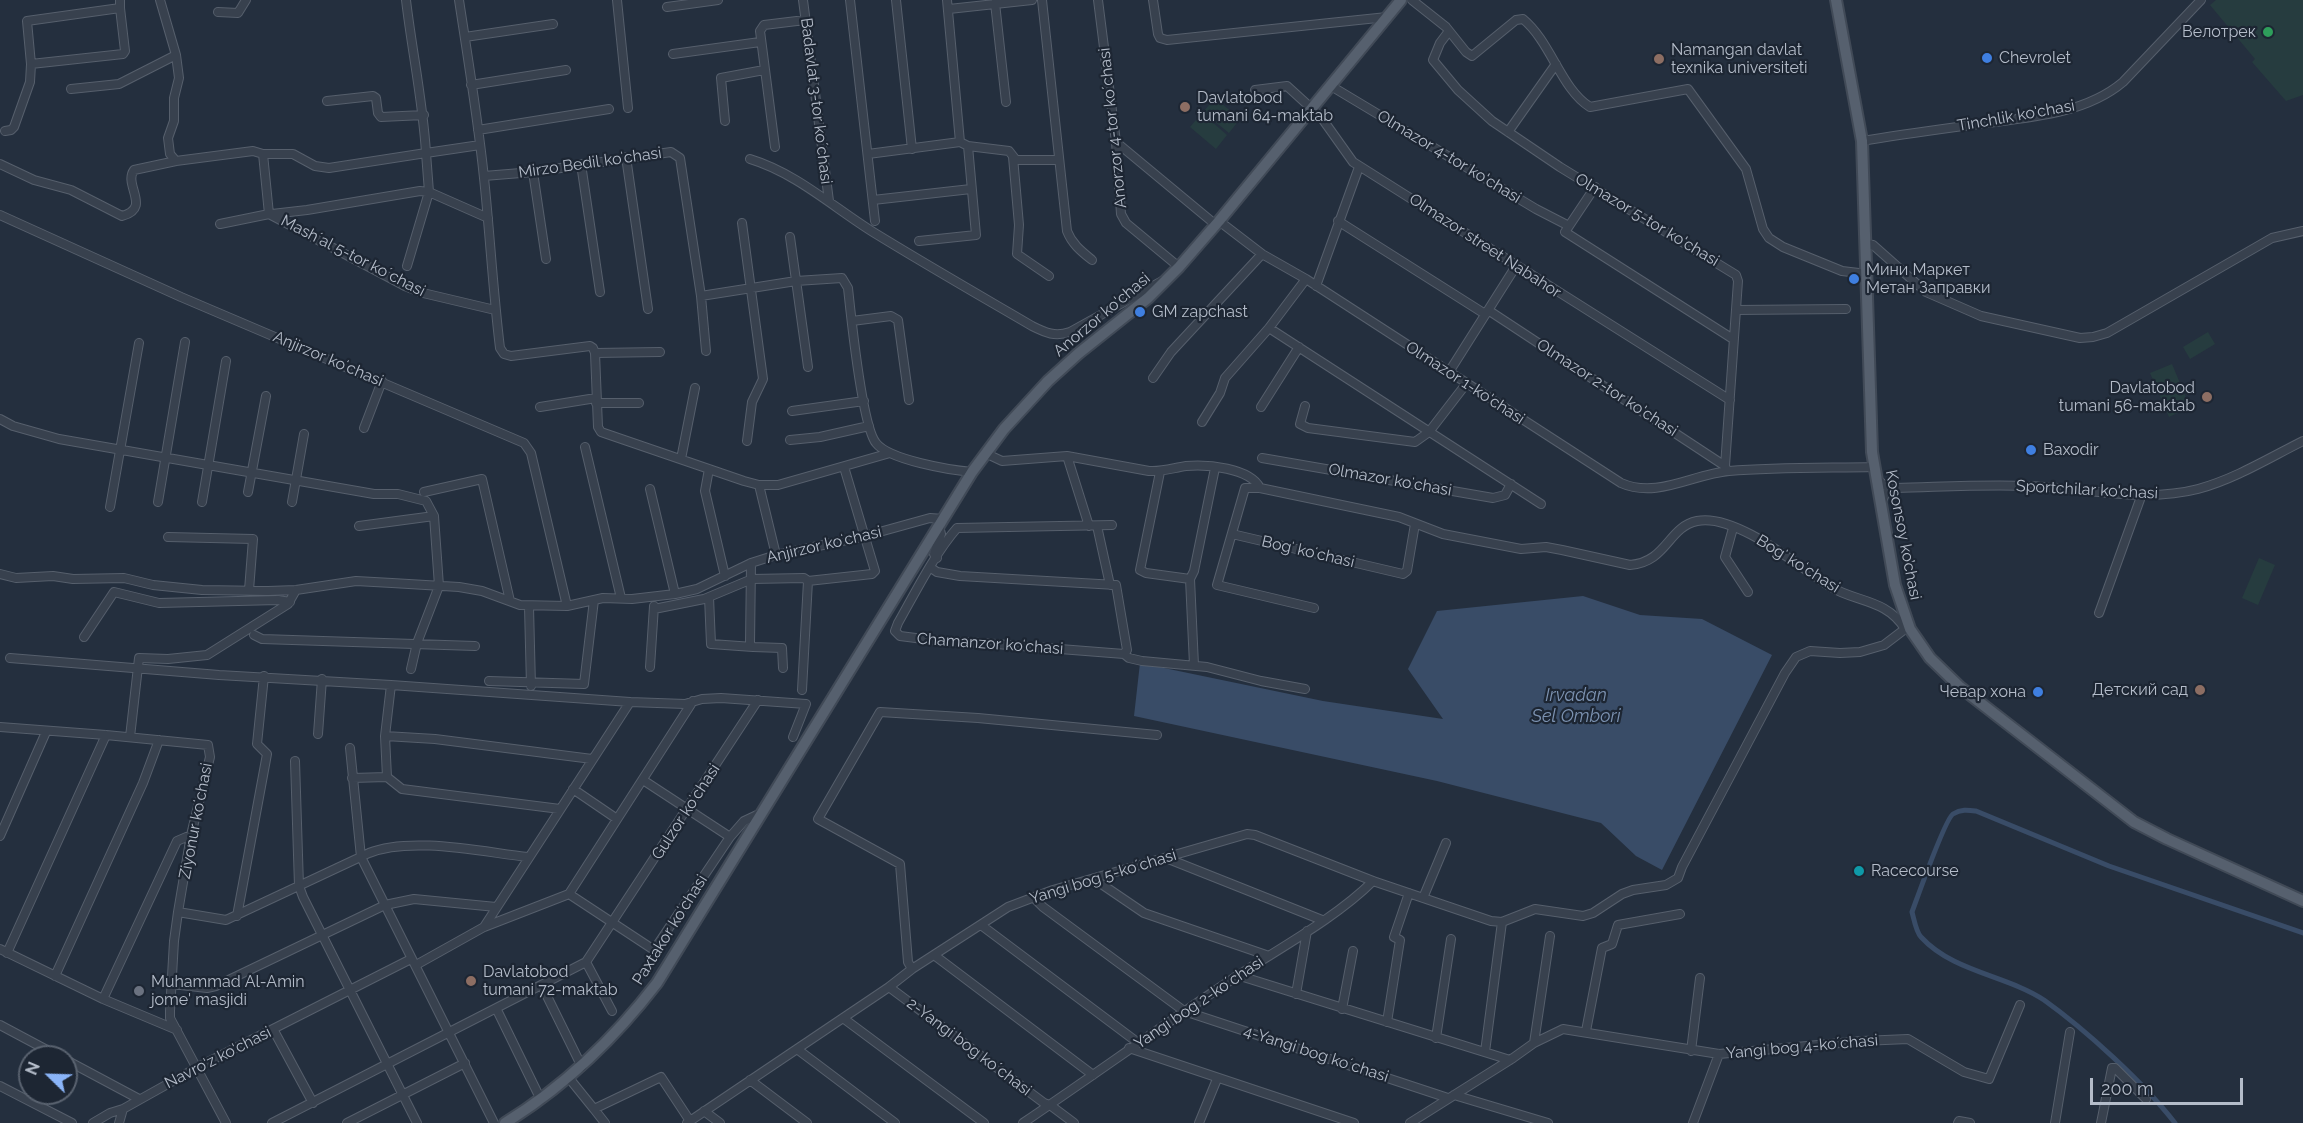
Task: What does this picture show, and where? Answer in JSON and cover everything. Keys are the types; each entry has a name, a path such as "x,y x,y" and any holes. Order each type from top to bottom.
{"main road":[{"name":"Anorzor ko'chasi","path":"819,718 985,453 1025,404 1048,381 1079,352 1148,298 1175,272 1401,0"},
{"name":"Kosonsoy ko’chasi","path":"1836,0 1862,141 1871,441 1896,585 1907,629 1930,658 1960,687 2134,822 2159,836 2303,901"},
{"name":"Paxtakor koʻchasi","path":"505,1123 541,1100 582,1067 622,1026 657,983 819,718"}],"street":[{"path":"160,0 176,55 179,78 174,98 174,121 168,138 171,154 176,161"},
{"path":"218,12 238,13 246,0"},
{"path":"406,0 415,70 424,115 429,192 407,266"},
{"path":"459,0 484,176 495,310 500,348 504,354 518,356 590,346 595,353 596,401 598,427 601,432 759,486 778,485 890,453"},
{"path":"617,0 628,108"},
{"path":"667,7 718,0"},
{"name":"Badavlat 3-tor koʼchasi","path":"803,0 829,201"},
{"path":"850,0 875,221"},
{"path":"896,0 912,148"},
{"path":"919,241 976,235 947,0"},
{"path":"949,9 1032,0"},
{"path":"1042,0 1067,231 1071,240 1092,260"},
{"name":"Anorzor 4-tor koʼchasi","path":"1098,0 1116,142 1121,214 1175,272"},
{"path":"1153,0 1158,34 1160,38 1167,40 1387,17"},
{"path":"1412,0 1449,31 1472,56 1516,20 1523,19 1547,46 1556,64 1581,100 1590,107 1688,89 1746,170 1763,229 1769,238 1783,247 1842,272 1867,274"},
{"name":"Tinchlik ko'chasi","path":"1862,141 2055,112 2094,99 2112,90 2129,76 2201,0"},
{"path":"995,3 1006,102"},
{"path":"5,131 14,127 30,82 31,64 26,22 120,4 125,51 123,54 31,64"},
{"path":"775,147 760,31 764,25 806,20"},
{"path":"465,37 553,24"},
{"name":"Olmazor 5-tor ko'chasi","path":"1449,31 1440,43 1433,60 1458,90 1492,121 1560,167 1736,275 1738,281 1726,468"},
{"path":"672,54 760,42"},
{"path":"71,89 119,84 176,55"},
{"path":"1508,132 1556,64"},
{"path":"471,85 566,70"},
{"path":"725,121 721,78 764,70"},
{"name":"Olmazor street Nabahor","path":"1255,90 1287,86 1338,138 1353,162 1730,400"},
{"name":"Olmazor 4-tor ko'chasi","path":"1331,86 1536,209 1569,226 1565,232 1733,339"},
{"path":"327,101 373,96 376,98 378,113 381,117 424,115"},
{"path":"478,129 609,109"},
{"name":"Olmazor 1-ko'chasi","path":"1116,142 1218,223 1262,254 1306,279 1621,483 1635,489 1656,488 1726,468 1875,472"},
{"path":"868,154 964,144 1009,151 1012,157 1019,225 1017,254 1049,276"},
{"path":"0,164 34,180 71,190 122,216 130,214 137,200 130,179 134,170 176,161 253,151 262,154 293,154 315,166 329,168 480,145"},
{"name":"Mirzo Bedil koʻchasi","path":"484,176 532,172 671,152 680,158 701,296 706,351"},
{"name":"Mashʼal 5-tor koʼchasi","path":"262,154 270,214 405,286 423,293 495,310"},
{"path":"626,157 648,309"},
{"path":"1012,157 1016,160 1059,160"},
{"path":"750,159 768,165 829,201 871,231 1032,326 1050,334 1059,336 1070,332 1175,272"},
{"path":"581,164 600,292"},
{"path":"1316,286 1359,166"},
{"path":"532,172 546,259"},
{"path":"1569,226 1594,187"},
{"path":"873,201 971,189"},
{"path":"220,224 412,191 429,192 488,218"},
{"name":"Anjirzor koʻchasi","path":"0,215 524,443 531,453 567,606"},
{"name":"Olmazor 2-tor ko'chasi","path":"1338,221 1486,312 1726,468"},
{"path":"742,223 763,379 752,402 747,441"},
{"path":"1866,244 1873,245 1926,292 1936,298 1995,320 2087,338 2107,333 2272,238 2303,231"},
{"path":"790,237 808,367"},
{"path":"1153,378 1171,352 1262,254"},
{"path":"1449,372 1516,266"},
{"path":"701,296 796,281 842,278 848,288 864,401 875,442 890,453 934,467 972,472"},
{"path":"1203,422 1220,393 1225,378 1269,328 1306,279"},
{"path":"1736,310 1845,309"},
{"path":"852,321 891,316 898,320 909,400"},
{"path":"1269,328 1541,504"},
{"path":"158,502 185,342"},
{"path":"110,507 122,450 139,343"},
{"path":"1261,407 1299,347"},
{"path":"595,353 660,352"},
{"path":"202,502 226,361"},
{"path":"364,428 381,381"},
{"path":"1305,406 1300,424 1308,428 1415,442 1429,432 1466,384"},
{"path":"681,459 695,388"},
{"path":"248,492 266,396"},
{"path":"540,407 596,401 639,403"},
{"path":"792,411 864,401"},
{"path":"0,419 13,426 59,439 374,494 398,494 423,499 428,503 434,516 439,586 417,643 411,669"},
{"path":"790,440 820,437 869,426"},
{"path":"292,502 304,434"},
{"name":"Sportchilar ko'chasi","path":"1896,488 2030,486 2167,494 2199,489 2288,451 2303,441"},
{"path":"585,447 621,598"},
{"path":"985,453 1002,461 1067,456 1160,472 1192,466 1215,468 1246,474 1257,482 1260,488"},
{"path":"1067,456 1093,526 1110,585"},
{"name":"Olmazor koʻchasi","path":"1262,458 1493,498 1505,495 1511,484"},
{"path":"654,609 709,597 752,579 804,578 808,581 872,574 874,571 865,536 844,467"},
{"path":"1194,665 1190,579 1194,571 1215,468"},
{"path":"709,469 705,491 725,576"},
{"path":"1160,472 1140,570 1146,573 1190,579"},
{"path":"1875,472 1884,485 1896,488"},
{"path":"424,492 482,479 510,601"},
{"path":"759,486 776,555"},
{"path":"1260,488 1247,487 1244,490 1217,582 1219,586 1314,608"},
{"name":"Bogʻ koʻchasi","path":"1260,488 1399,517 1432,531 1498,545 1521,549 1546,547 1630,565 1641,564 1653,559 1671,538 1695,521 1708,520 1733,528 1768,544 1832,588 1874,603 1907,629"},
{"path":"1881,506 1885,495 1896,488"},
{"path":"650,489 675,594"},
{"path":"2099,613 2142,494"},
{"path":"359,526 434,516"},
{"name":"Anjirzor koʻchasi","path":"0,574 16,578 53,576 73,579 124,578 174,588 249,590 296,590 356,581 482,591 530,607 567,606 603,598 654,597 675,594 697,589 751,563 776,555 865,536 930,518 942,522"},
{"path":"937,558 934,554 942,522"},
{"name":"Bogʻ koʻchasi","path":"1232,534 1403,574 1407,572 1415,524"},
{"name":"Chamanzor koʻchasi","path":"1112,525 961,526 954,530 895,631 900,636 939,641 1124,654 1129,658 1142,661 1194,665 1305,689"},
{"path":"1733,528 1725,557 1748,592"},
{"path":"168,537 253,539 249,590"},
{"path":"751,563 750,644 753,647"},
{"path":"931,568 937,572 960,576 1116,585 1127,650 1124,654"},
{"path":"802,690 808,581"},
{"path":"130,737 139,658 168,659 207,655 290,602 296,590"},
{"path":"84,637 114,592 159,603 278,600 290,602"},
{"path":"650,667 654,597"},
{"path":"709,597 711,644 782,648 783,668"},
{"path":"489,681 581,685 585,682 594,600"},
{"path":"530,607 531,693"},
{"path":"1485,1052 1502,922 1535,909 1583,916 1593,913 1622,894 1672,882 1678,878 1785,673 1796,657 1810,651 1860,652 1884,645 1907,629"},
{"path":"254,635 262,639 475,646"},
{"path":"10,658 73,661 137,669 322,679 630,702 685,704 721,698 806,704 793,737"},
{"path":"237,916 267,754 257,744 264,676"},
{"path":"318,734 322,679"},
{"path":"387,777 385,736 390,685"},
{"name":"Gulzor koʻchasi","path":"586,962 758,700"},
{"path":"693,701 569,894 654,950 730,837 744,821 761,813"},
{"path":"484,927 630,702"},
{"path":"912,969 908,962 900,864 818,819 876,716 886,711 1157,735"},
{"name":"Ziyonur koʻchasi","path":"0,727 130,737 208,746 210,757 191,835 178,912 170,1018 226,1123"},
{"path":"0,837 46,732"},
{"path":"106,735 3,951 103,999 177,1030"},
{"path":"385,736 435,739 592,759"},
{"path":"55,976 143,783 159,740"},
{"path":"350,748 361,857 495,1123"},
{"path":"295,762 299,886 386,1065 417,1123"},
{"path":"352,778 387,777 402,789 560,809"},
{"path":"643,780 730,837"},
{"path":"573,789 617,819"},
{"name":"Yangi bog 5-koʼchasi","path":"688,1122 889,987 912,969 1008,907 1033,897 1251,834 1373,881 1491,921 1502,922"},
{"path":"103,999 177,841 191,835"},
{"path":"1424,898 1446,843"},
{"path":"178,912 226,920 378,849 405,844 528,857"},
{"path":"1166,858 1322,920"},
{"path":"1094,879 1144,913 1269,956"},
{"name":"Yangi bog 2-koʼchasi","path":"1023,1123 1137,1042 1307,931 1363,891 1373,881"},
{"path":"1387,1022 1400,940 1394,938 1409,893"},
{"name":"Navro'z ko'chasi","path":"93,1123 349,990 484,927 569,894"},
{"path":"1033,897 1043,907 1184,1011"},
{"path":"171,984 207,988 216,986 385,905 414,899 496,907"},
{"path":"1586,1031 1602,948 1611,945 1618,925 1680,914"},
{"path":"981,925 1137,1042"},
{"path":"1296,994 1307,931"},
{"path":"1534,1043 1550,936"},
{"path":"1436,1038 1451,939"},
{"path":"1342,1009 1353,951"},
{"path":"934,955 1093,1075"},
{"path":"272,1123 586,962 612,1011"},
{"path":"1237,975 1510,1060"},
{"path":"1691,1051 1700,978"},
{"path":"542,986 582,1067"},
{"name":"2-Yangi bog koʼchasi","path":"889,987 1074,1123"},
{"name":"Yangi bog 4-koʼchasi","path":"1410,1123 1534,1043 1563,1029 1719,1054 1908,1039 1964,1072 1989,1079 2020,1005"},
{"path":"496,1010 541,1100"},
{"name":"4-Yangi bog koʼchasi","path":"1184,1011 1451,1096 1548,1123"},
{"path":"843,1018 984,1123"},
{"path":"0,1025 38,1045"},
{"path":"273,1029 313,1103"},
{"path":"2055,1123 2070,1032"},
{"path":"1130,1048 1354,1123"},
{"path":"797,1049 895,1123"},
{"path":"1693,1123 1719,1054"},
{"path":"347,1123 465,1064"},
{"path":"78,1066 139,1099"},
{"path":"2101,1123 2112,1068 2115,1068 2146,1099"},
{"path":"594,1109 661,1077 688,1122"},
{"path":"569,1078 605,1123"},
{"path":"1199,1123 1217,1079"},
{"path":"750,1080 807,1123"},
{"path":"0,1086 72,1123"},
{"path":"119,1123 123,1109"},
{"path":"704,1112 720,1123"},
{"path":"1958,1123 1959,1121 1970,1123"}],"green space":[{"name":"Велотрек","path":"2216,0 2303,0 2303,95 2286,101 2252,62 2255,59 2210,5"},
{"path":"1215,98 1240,119 1229,133 1203,112"},
{"path":"1202,113 1227,135 1216,149 1190,127"},
{"path":"2208,332 2215,344 2190,359 2183,347"},
{"path":"2172,364 2190,407 2169,417 2150,373"},
{"path":"2259,558 2275,565 2258,605 2242,598"}],"water":[{"name":"Irvadan Sel Ombori","path":"1583,596 1640,615 1702,619 1772,655 1662,870 1636,856 1601,823 1437,781 1134,716 1140,663 1323,701 1443,719 1408,669 1437,611"}],"waterway":[{"path":"2175,1123 2113,1057 2044,1000 1948,958 1919,935 1912,912 1949,819 1959,811 1976,811 2109,866 2303,933"}],"place":[{"name":"Велотрек","path":"2268,32"},
{"name":"Chevrolet","path":"1987,58"},
{"name":"Namangan davlat texnika universiteti","path":"1659,59"},
{"name":"Davlatobod tumani 64-maktab","path":"1185,107"},
{"name":"Мини Маркет Метан Заправки","path":"1854,279"},
{"name":"GM zapchast","path":"1140,312"},
{"name":"Davlatobod tumani 56-maktab","path":"2207,397"},
{"name":"Baxodir","path":"2031,450"},
{"name":"Детский сад","path":"2200,690"},
{"name":"Чевар хона","path":"2038,692"},
{"name":"Racecourse","path":"1859,871"},
{"name":"Davlatobod tumani 72-maktab","path":"471,981"},
{"name":"Muhammad Al-Amin jome' masjidi","path":"139,991"}]}
